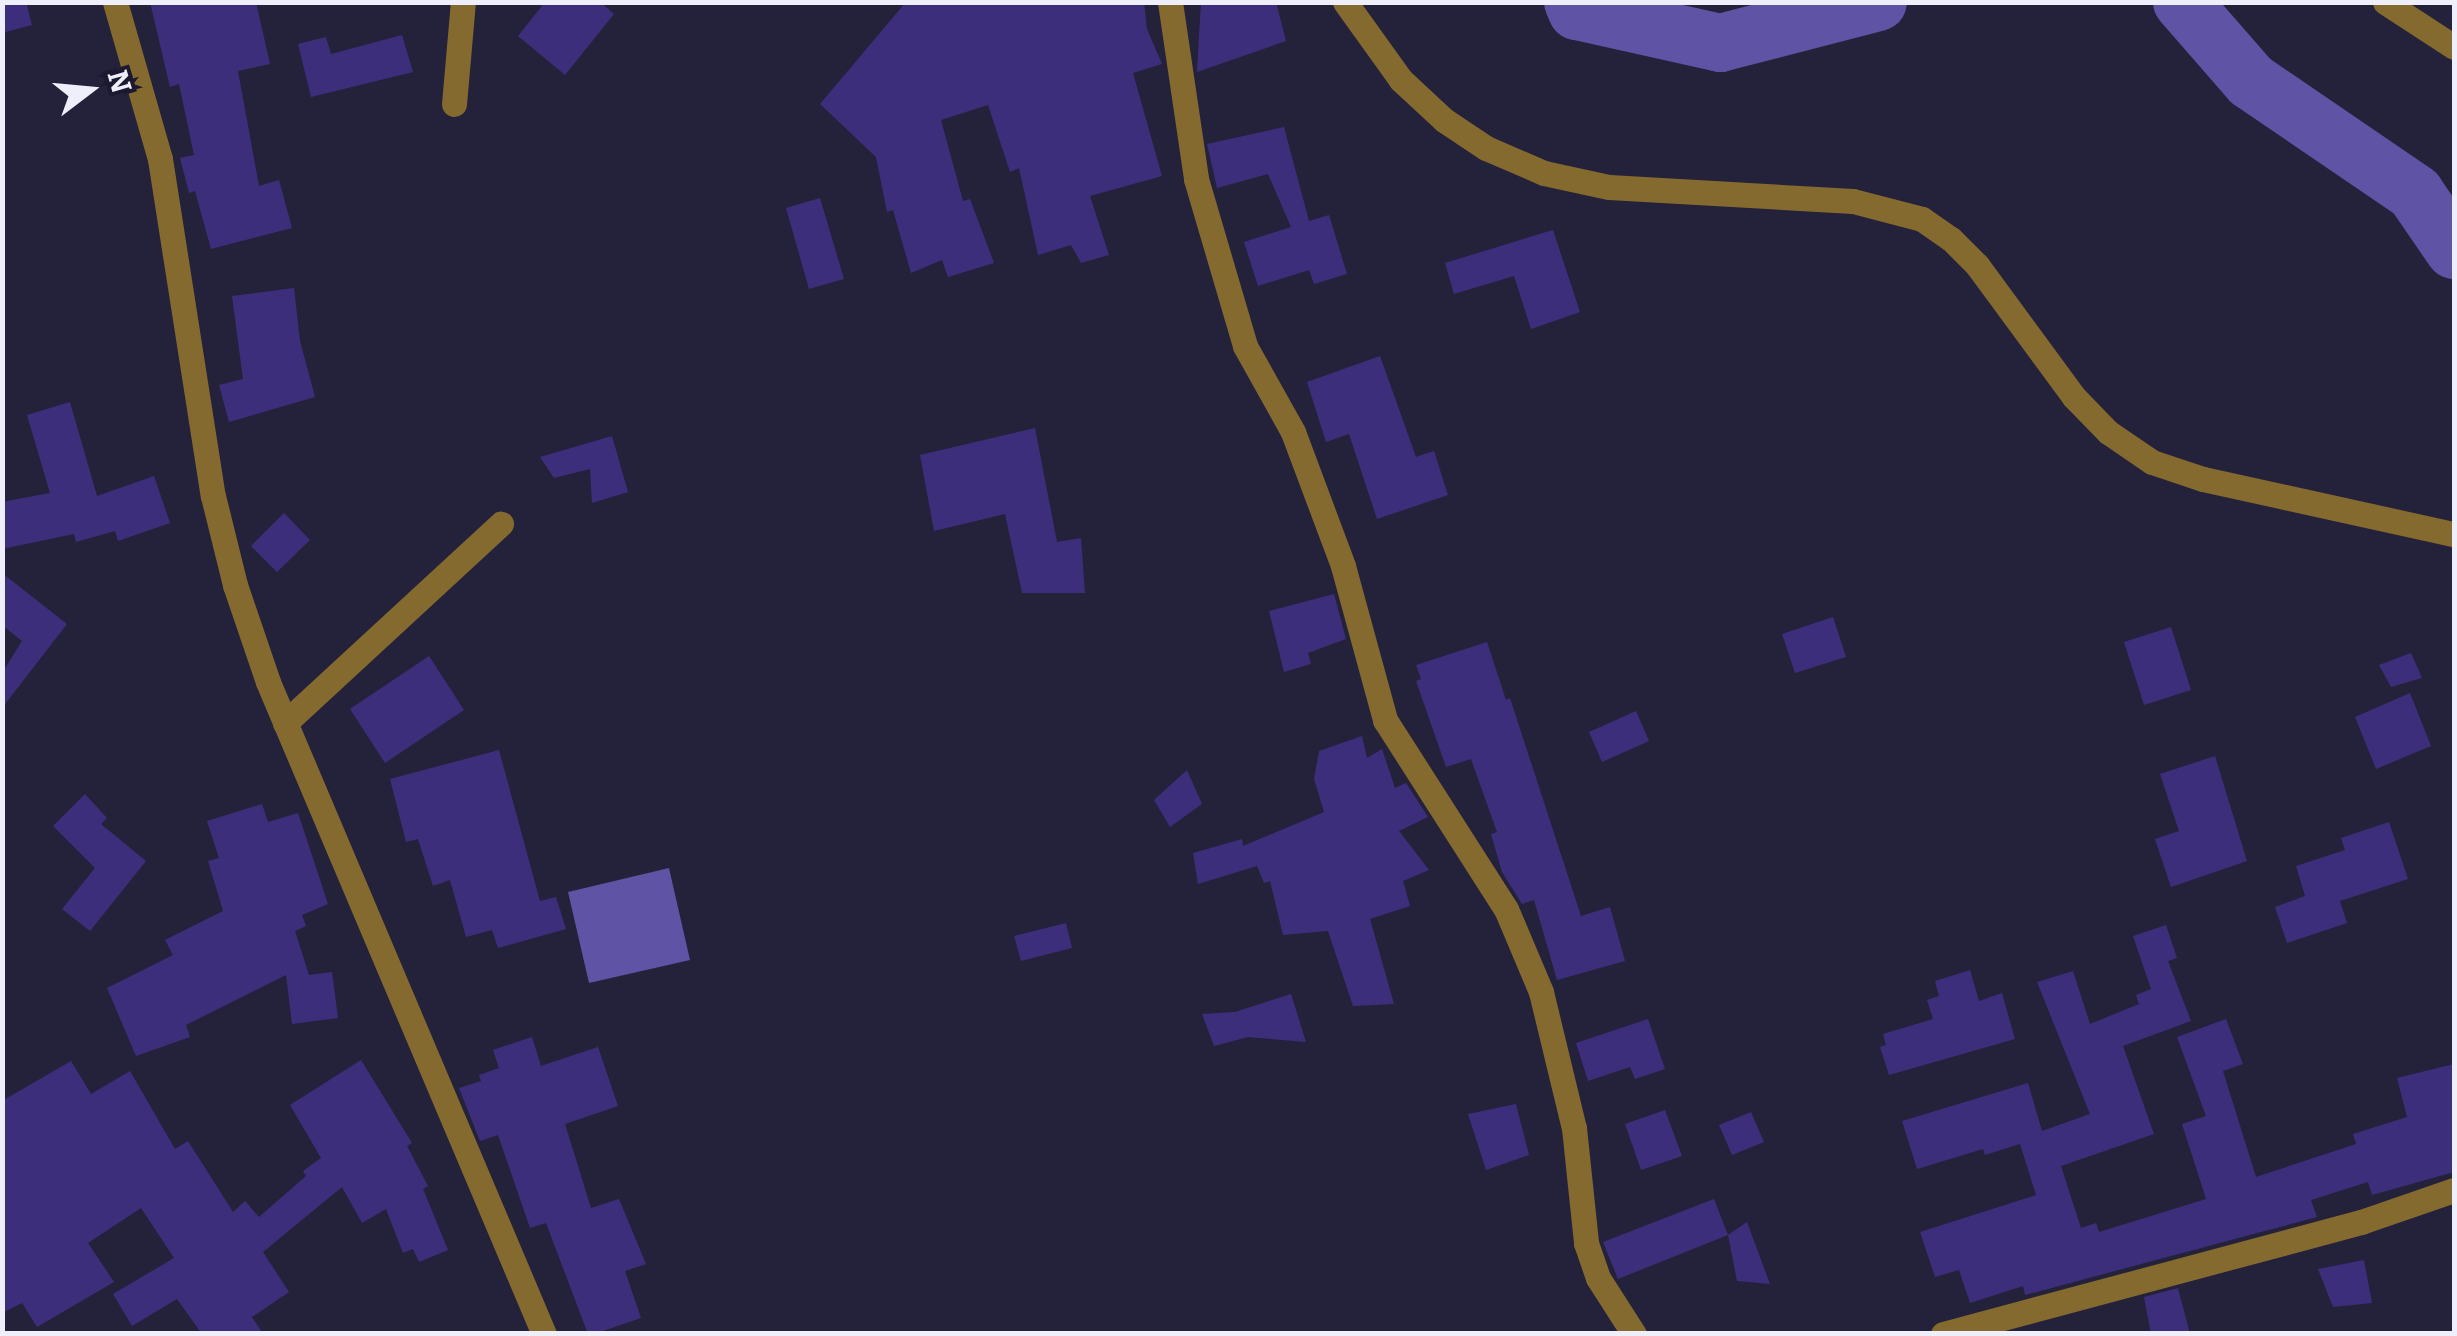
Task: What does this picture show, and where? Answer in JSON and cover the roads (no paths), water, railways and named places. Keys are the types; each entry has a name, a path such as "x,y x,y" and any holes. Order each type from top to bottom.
{"street":[{"path":"114,2 160,159 212,496 235,584 285,723 544,1334"},
{"path":"454,104 464,2"},
{"path":"1170,2 1196,179 1244,346 1293,432 1343,566 1385,720 1506,910 1541,992 1574,1128 1586,1244 1598,1278 1634,1334"},
{"path":"1345,2 1401,80 1444,120 1486,148 1544,173 1609,187 1853,202 1922,219 1977,264 2074,397 2108,432 2152,462 2203,479 2454,534"},
{"path":"2385,2 2454,46"},
{"path":"285,723 501,524"},
{"path":"1943,1334 2362,1222 2454,1190"}],"waterway":[{"path":"1573,2 1577,11 1720,43 1878,2"},
{"path":"2182,2 2251,81 2415,193 2454,250"}]}
